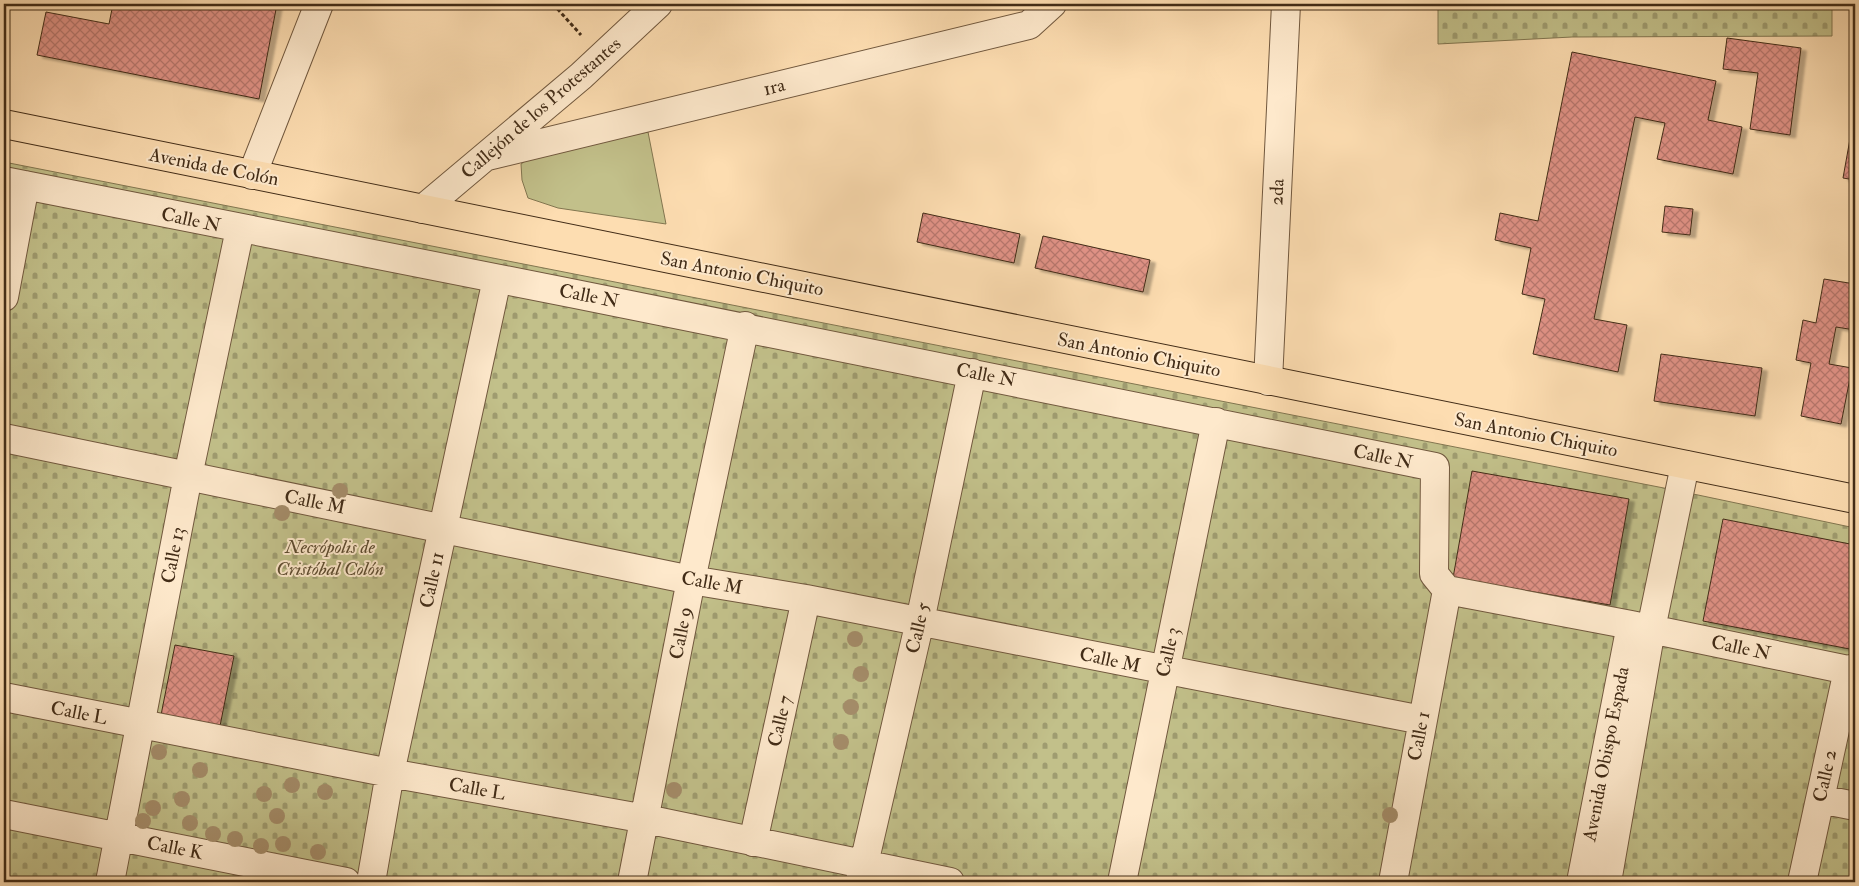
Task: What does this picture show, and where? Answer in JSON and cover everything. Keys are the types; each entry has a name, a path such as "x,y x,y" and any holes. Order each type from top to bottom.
{"main road":[{"name":"Avenida de Colón","path":"4,124 423,209"},
{"name":"San Antonio Chiquito","path":"423,209 1855,499"}],"street":[{"path":"252,175 319,4"},
{"name":"Callejón de los Protestantes","path":"423,209 488,156 601,57 658,4"},
{"name":"1ra","path":"488,156 1029,25 1052,4"},
{"name":"2da","path":"1268,381 1286,4"},
{"path":"4,297 14,183"},
{"name":"Calle N","path":"14,183 240,230 745,326 1435,468 1434,574 1447,590 1852,669"},
{"name":"Calle 13","path":"110,882 188,476 240,230"},
{"name":"Calle 11","path":"371,882 390,773 497,279"},
{"name":"Calle 9","path":"632,882 646,819 691,580 745,326"},
{"name":"Calle 5","path":"862,873 920,621 972,373"},
{"name":"Calle 3","path":"1122,882 1216,422"},
{"name":"Calle M","path":"4,438 691,580 806,599 1164,671 1422,720"},
{"path":"1641,627 1684,465"},
{"name":"Calle 1","path":"1393,882 1447,590"},
{"name":"Calle 7","path":"753,842 806,599"},
{"name":"Avenida Obispo Espada","path":"1582,882 1641,627"},
{"name":"Avenida Obispo Espada","path":"1606,882 1641,627"},
{"name":"Calle 2","path":"1802,882 1852,669"},
{"name":"Calle L","path":"4,697 390,773 646,819 753,842 862,873 950,882"},
{"path":"1820,799 1855,806"},
{"name":"Calle K","path":"4,814 346,882"}],"path":[{"path":"553,4 601,57"}],"green space":[{"path":"1438,4 1832,4 1832,36 1572,37 1438,44"},
{"path":"648,132 666,224 558,208 528,198 522,180 521,164 534,155"},
{"name":"Necrópolis de Cristóbal Colón","path":"4,162 1679,491 1855,528 1855,882 4,882"}],"building":[{"path":"113,4 277,4 259,99 37,55 46,12 109,24"},
{"path":"1727,38 1801,48 1790,135 1750,129 1758,73 1723,69"},
{"path":"1572,52 1716,81 1708,120 1742,127 1733,174 1657,159 1665,123 1635,117 1594,319 1627,325 1618,372 1533,354 1545,299 1522,294 1531,248 1495,240 1500,213 1538,221"},
{"path":"1855,111 1855,180 1843,178"},
{"path":"1665,206 1693,209 1690,235 1662,232"},
{"path":"923,213 1020,234 1014,263 917,242"},
{"path":"1043,236 1150,260 1143,292 1035,268"},
{"path":"1824,279 1855,284 1855,330 1836,327 1829,364 1852,368 1841,424 1801,416 1811,363 1796,360 1803,320 1816,323"},
{"path":"1661,354 1762,368 1755,416 1654,401"},
{"path":"1472,471 1629,499 1610,605 1453,578"},
{"path":"1723,519 1855,545 1855,650 1703,621"},
{"path":"175,645 234,656 220,726 161,715"}]}
